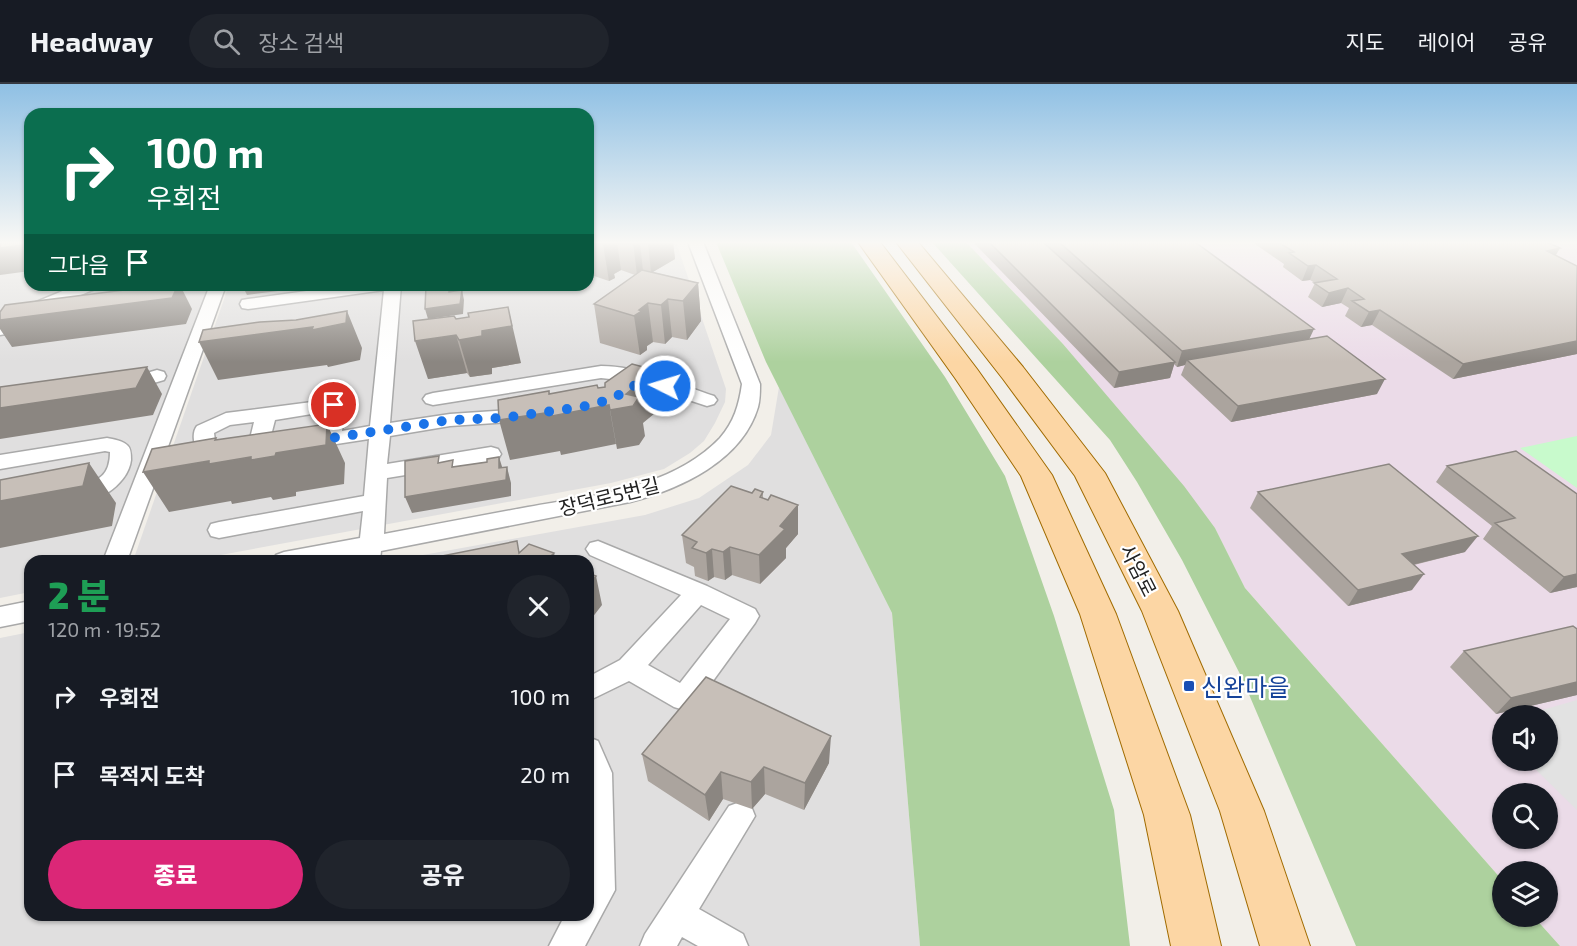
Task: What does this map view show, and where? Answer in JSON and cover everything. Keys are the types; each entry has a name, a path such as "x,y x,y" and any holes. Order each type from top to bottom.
{"main road":[{"path":"899,282 967,375 1036,475 1098,614 1163,804 1196,946"},
{"name":"사암로","path":"940,282 1014,374 1089,473 1164,622 1242,811 1285,946"}],"street":[{"name":"장덕로5번길","path":"349,555 370,553 630,495 658,487 716,454 730,440 745,418 750,406 751,384 711,282"},
{"path":"2,324 77,291"},
{"path":"117,555 216,291"},
{"path":"248,304 342,291"},
{"path":"370,553 392,291"},
{"path":"2,324 75,312"},
{"path":"433,399 601,372 618,372 707,400"},
{"path":"105,390 157,376"},
{"path":"612,399 644,380"},
{"path":"222,449 204,446 204,430 226,419 334,405 332,438"},
{"path":"266,415 256,451 450,420 503,418 543,412"},
{"path":"0,462 107,444 120,449 118,465 108,484 94,492 61,498"},
{"path":"376,473 491,454"},
{"path":"219,530 375,501"},
{"path":"598,549 698,592 746,616 684,699 629,668"},
{"path":"594,687 629,668 698,592"},
{"path":"0,617 24,612"},
{"path":"594,765 597,773 599,890 594,899"},
{"path":"657,946 740,816"},
{"path":"677,915 731,946"},
{"path":"566,946 581,921"}],"shaded area":[{"path":"0,282 24,282 24,291 208,291 104,555 24,555 24,593 0,598"},
{"path":"594,282 690,282 726,389 725,402 704,441 690,453 664,469 611,483 221,555 135,555 227,291 594,291"},
{"path":"1004,282 1577,282 1577,946 1560,946 1543,927 1558,927 1558,861 1492,861 1492,869 1245,588 1215,528 1063,344"},
{"path":"779,387 892,613 920,946 0,946 0,638 24,633 24,921 594,921 594,555 423,555 645,515 699,498 748,465 771,435"},
{"path":"1577,700 1577,810 1558,791 1558,783 1549,783 1537,771 1558,771 1558,705"}],"green space":[{"path":"733,282 879,282 945,377 1005,476 1054,616 1114,810 1130,946 920,946 892,613 766,362"},
{"path":"968,282 1004,282 1063,344 1184,486 1215,528 1245,588 1492,869 1492,927 1543,927 1560,946 1356,946 1242,678 1182,560 1110,440"},
{"path":"1577,436 1577,488 1520,448"}],"building":[{"path":"625,282 698,283 683,301 668,299 661,305 648,303 634,316 594,304"},
{"path":"1029,282 1087,282 1175,362 1119,372"},
{"path":"1104,282 1250,282 1314,329 1182,351"},
{"path":"1577,282 1577,341 1463,364 1380,310 1369,312 1352,301 1364,299 1348,288 1329,293 1314,283"},
{"path":"116,291 175,291 172,298 0,320 0,312 5,305"},
{"path":"426,291 462,291 460,304 425,309"},
{"path":"508,307 512,326 482,331 482,336 459,340 456,335 415,341 413,321 454,316 456,319 469,317 468,313"},
{"path":"347,311 346,323 312,330 313,327 199,342 203,330 260,322 296,320"},
{"path":"1327,336 1385,379 1238,406 1187,360"},
{"path":"632,364 655,370 626,394 639,397 633,406 610,410 609,405 552,416 551,412 499,420 498,400 597,385 598,388 605,387 605,383"},
{"path":"147,367 136,388 0,408 0,387"},
{"path":"327,424 326,445 276,453 275,456 251,460 251,457 209,464 209,461 143,472 152,449 216,438 215,440"},
{"path":"1516,451 1577,494 1577,574 1564,577 1495,523 1515,518 1447,466"},
{"path":"439,456 438,463 453,460 452,467 487,462 487,459 499,457 499,468 507,467 506,480 405,497 405,461"},
{"path":"89,463 83,486 0,501 0,480"},
{"path":"1389,464 1478,536 1402,554 1424,574 1358,590 1258,492"},
{"path":"731,486 752,493 755,489 763,492 760,497 768,500 771,495 798,505 780,526 785,529 759,555 730,547 723,552 712,549 706,553 692,548 697,542 682,535"},
{"path":"517,541 519,553 529,544 554,553 552,555 447,555"},
{"path":"1573,626 1577,629 1577,682 1511,698 1464,651"},
{"path":"706,677 831,736 805,783 764,767 751,782 721,772 705,795 642,754"}],"place":[{"name":"신완마을","path":"1189,686"}],"route":[{"path":"334,405 332,438 450,420 503,418 582,407 612,399 644,380 665,386"}]}
